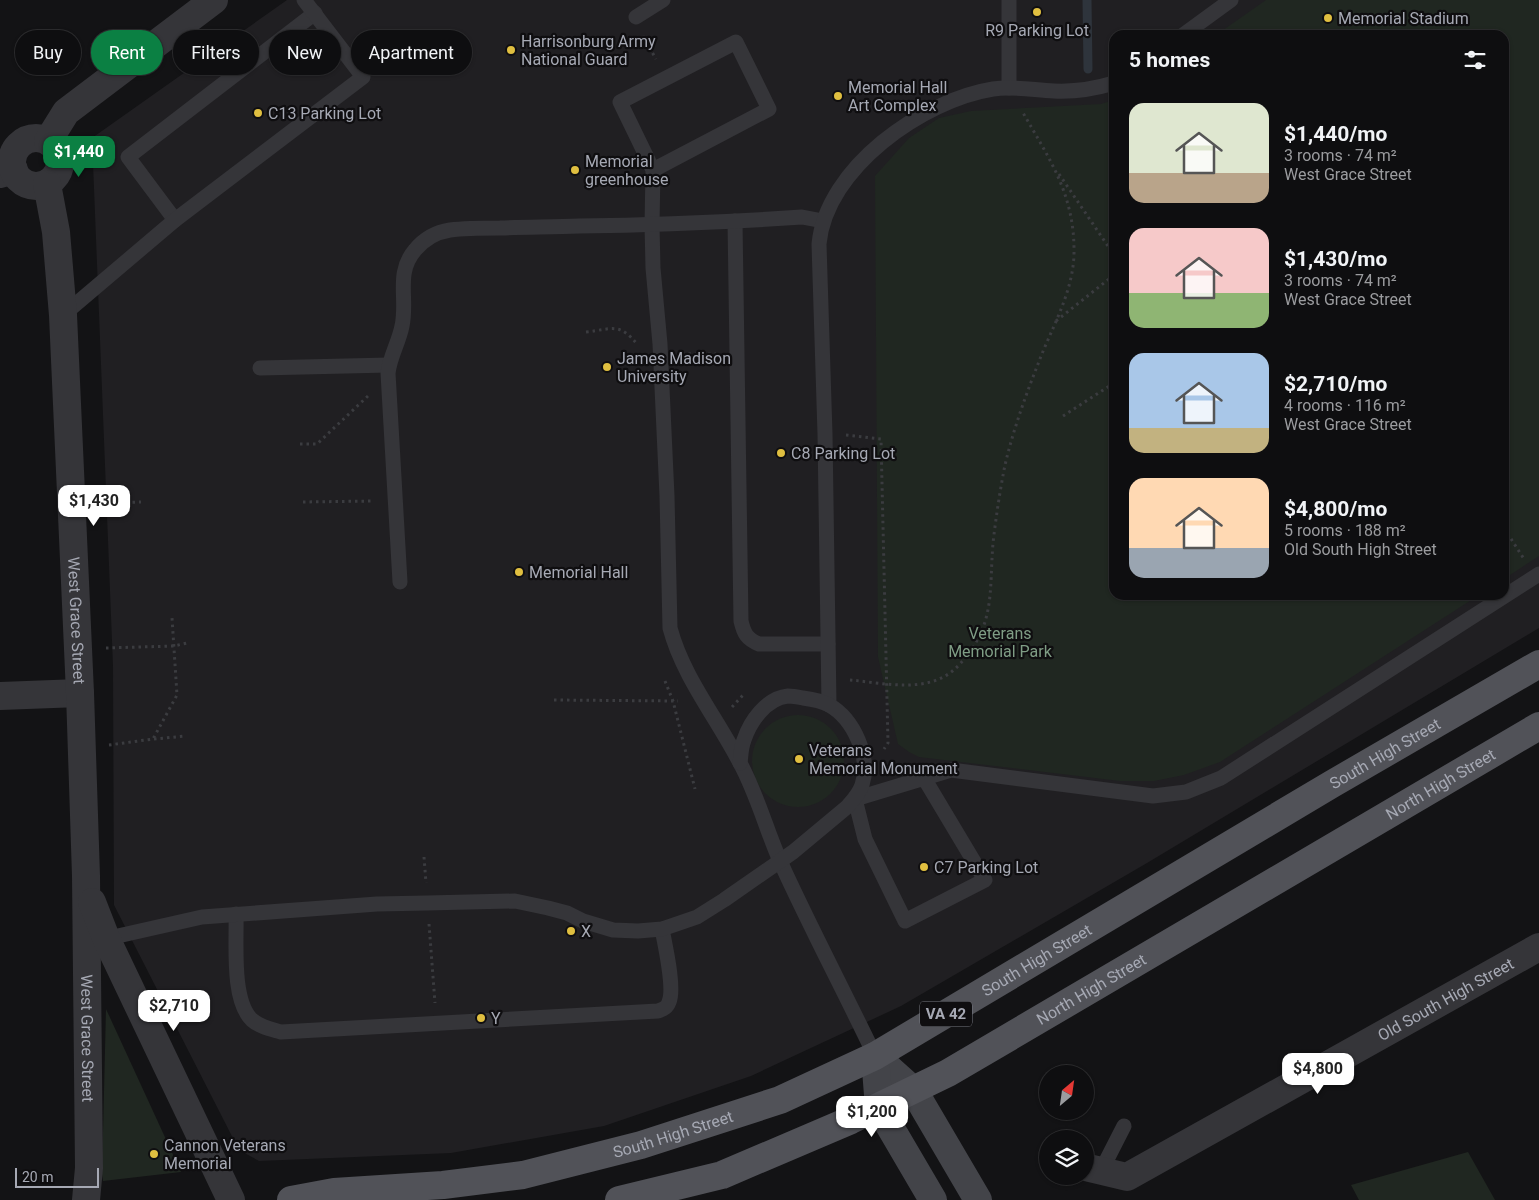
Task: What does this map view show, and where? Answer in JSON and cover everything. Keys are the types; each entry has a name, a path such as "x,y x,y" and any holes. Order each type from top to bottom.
{"main road":[{"name":"South High Street","path":"291,1200 334,1192 442,1184 532,1172 641,1146 780,1100 875,1056 1323,789 1539,664"},
{"name":"North High Street","path":"619,1200 722,1175 806,1141 879,1108 961,1067 1539,726"},
{"path":"875,1056 914,1091 978,1200"},
{"path":"875,1056 879,1108 933,1200"}],"street":[{"path":"48,141 66,112 214,0"},
{"path":"40,138 48,141 58,152 60,167 53,180 47,184 32,186 7,172 12,162 13,154 24,141 40,138"},
{"name":"West Grace Street","path":"47,184 56,232 63,315 80,692 86,876 92,904 96,941 89,1168 86,1200"},
{"path":"0,696 80,692"},
{"name":"West Grace Street","path":"96,941 231,1200"},
{"name":"Old South High Street","path":"1094,1169 1127,1177 1539,947"}],"lane":[{"path":"63,315 175,220 363,77 304,0"},
{"path":"636,17 663,0"},
{"path":"1009,0 1009,88"},
{"path":"1190,30 1231,0"},
{"path":"175,220 128,157 315,13"},
{"path":"653,170 769,109 736,42 620,102 653,170 652,225 667,496 670,628 676,647 704,701 740,763 809,926 875,1056"},
{"path":"830,705 819,244 823,221 837,194 853,173 870,155 903,127 924,113 953,100 980,92 1009,88 1077,91 1109,84"},
{"path":"400,582 388,373 404,317 402,285 404,270 415,250 433,235 451,230 652,225 802,217 823,221"},
{"path":"735,221 740,621 744,634 759,644 828,644"},
{"path":"260,368 389,365"},
{"path":"1509,593 1537,575"},
{"path":"855,799 951,770 1154,796 1173,795 1192,790 1221,778 1498,600"},
{"path":"96,941 202,917 377,904 515,901 567,913 583,922 613,930 638,931 662,928 697,917 780,861 855,799 864,778 865,767 859,741 847,720 830,705 810,698 787,696 772,701 759,713 743,741 740,763"},
{"path":"855,799 865,839 905,921 985,880 924,778"},
{"path":"236,914 238,990 242,1005 252,1020 263,1027 281,1032 658,1012 666,1007 670,1000 670,978 662,928"},
{"path":"1094,1168 1124,1126"}],"path":[{"path":"1009,88 1053,165 1109,248"},
{"path":"828,678 911,686 926,683 944,677 957,667 970,652 982,631 990,608 994,543 1006,464 1038,364 1069,287 1074,256 1073,226 1068,201 1053,165"},
{"path":"1056,321 1109,279"},
{"path":"660,354 737,355"},
{"path":"300,444 317,444 366,399 389,365"},
{"path":"1063,416 1109,386"},
{"path":"825,434 881,439 888,743 864,778"},
{"path":"303,502 395,500"},
{"path":"72,504 141,502"},
{"path":"1509,535 1537,575"},
{"path":"153,739 178,695 172,618"},
{"path":"105,648 174,646 187,643"},
{"path":"554,700 704,701 730,710 748,691"},
{"path":"82,748 186,736"},
{"path":"424,857 437,1023"}],"shaded area":[{"name":"James Madison University","path":"287,0 1539,0 1539,628 1147,863 901,1006 751,1076 604,1126 451,1153 259,1161 239,1150 114,905 113,666 92,138 181,75 259,75 259,30 245,30"}],"green space":[{"path":"1266,0 1539,0 1539,556 1509,576 1509,30 1223,30"},
{"name":"Veterans Memorial Park","path":"1109,102 1109,600 1471,600 1220,762 1184,775 1154,781 1120,781 919,757 898,744 878,657 875,176 909,138 939,118 971,111 1101,104"},
{"path":"798,715 816,719 830,729 840,743 844,761 840,779 830,793 816,803 798,807 780,803 766,793 756,779 752,761 756,743 766,729 780,719"},
{"path":"106,1009 181,1172 103,1181"},
{"path":"1468,1152 1495,1200 1359,1200 1351,1185"}],"waterway":[{"path":"1087,0 1088,69"}],"place":[{"name":"R9 Parking Lot","path":"1037,12"},
{"name":"Memorial Stadium","path":"1328,18"},
{"name":"Harrisonburg Army National Guard","path":"511,50"},
{"name":"Memorial Hall Art Complex","path":"838,96"},
{"name":"C13 Parking Lot","path":"258,113"},
{"name":"Memorial greenhouse","path":"575,170"},
{"name":"James Madison University","path":"607,367"},
{"name":"C8 Parking Lot","path":"781,453"},
{"name":"Memorial Hall","path":"519,572"},
{"name":"Veterans Memorial Monument","path":"799,759"},
{"name":"C7 Parking Lot","path":"924,867"},
{"name":"X","path":"571,931"},
{"name":"Y","path":"481,1018"},
{"name":"Cannon Veterans Memorial","path":"154,1154"}]}
